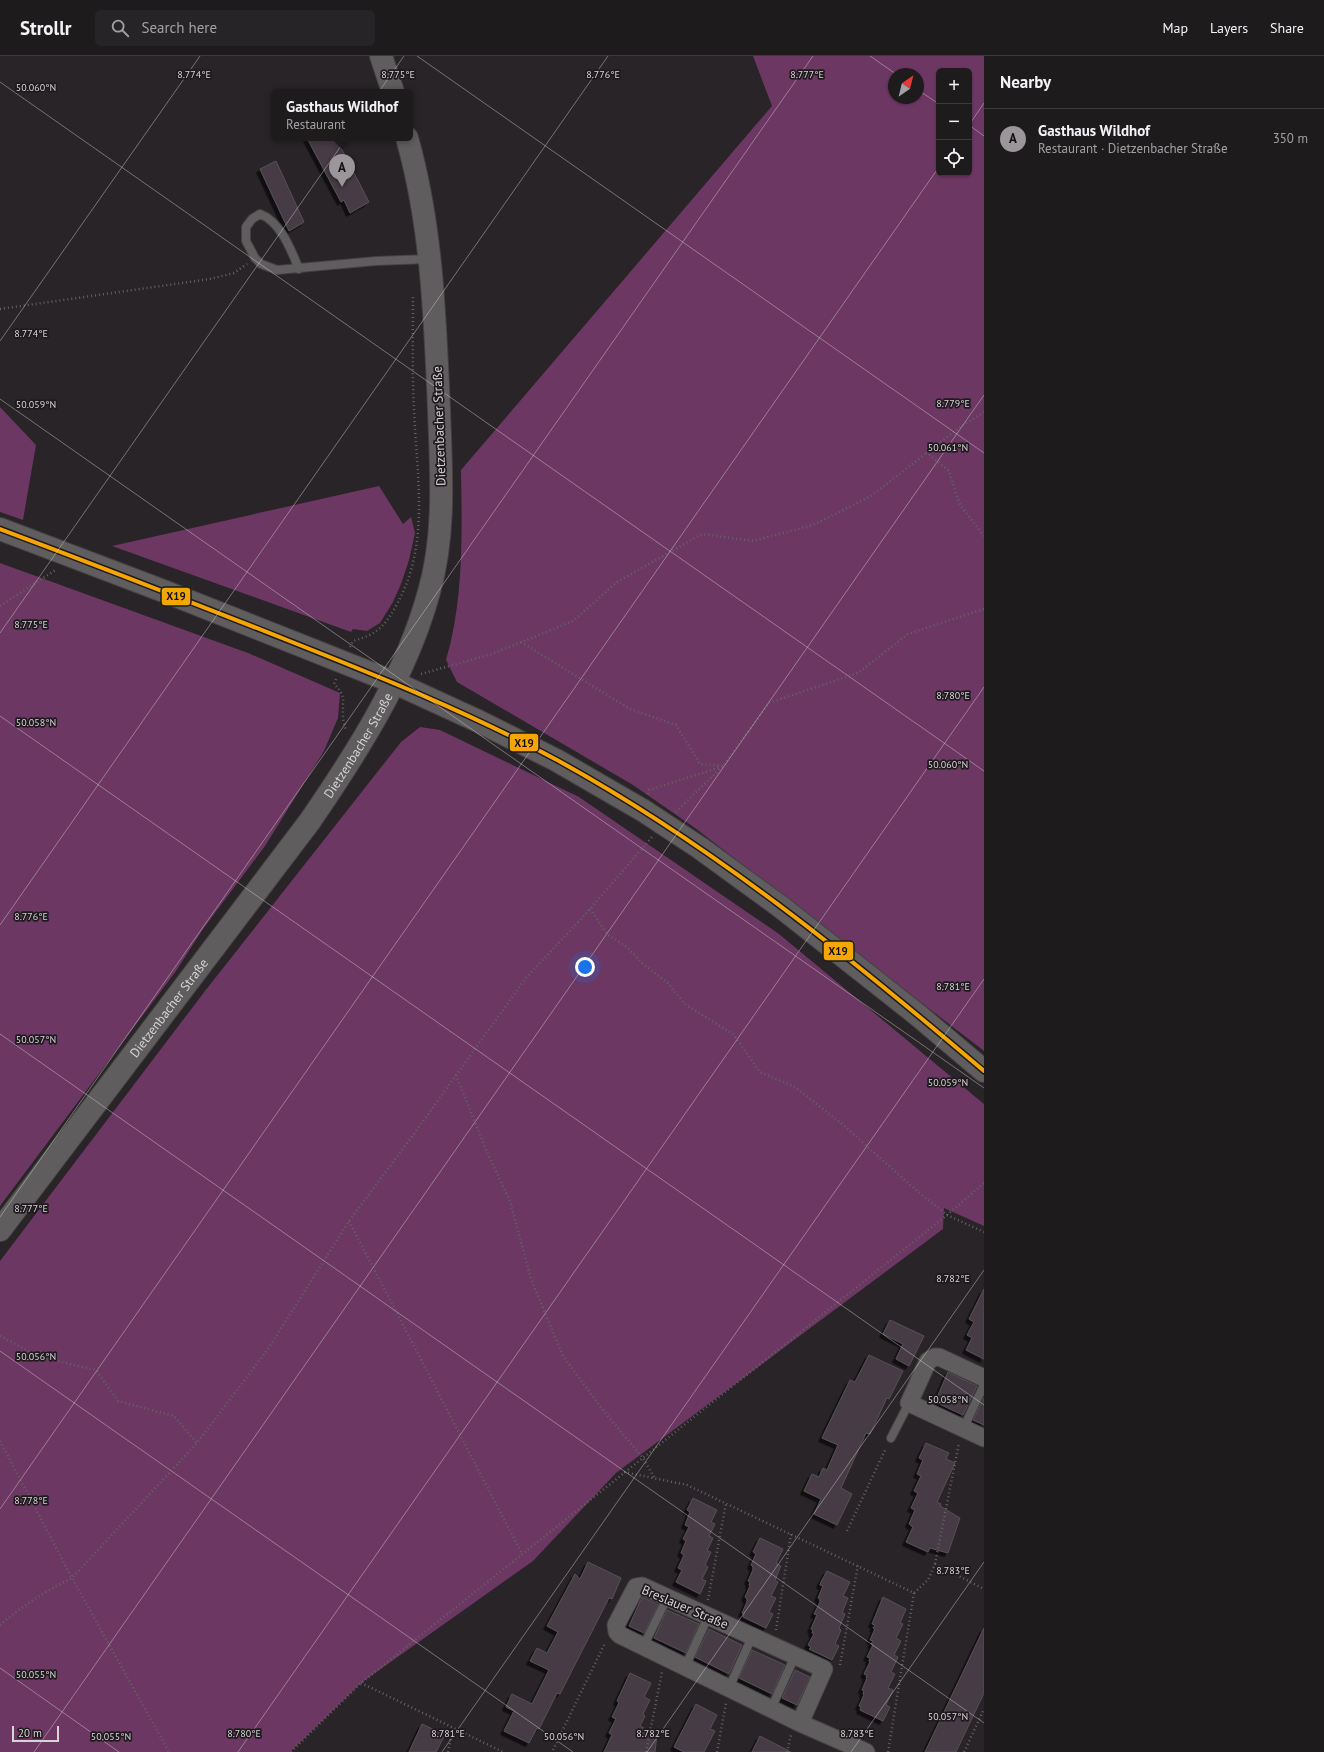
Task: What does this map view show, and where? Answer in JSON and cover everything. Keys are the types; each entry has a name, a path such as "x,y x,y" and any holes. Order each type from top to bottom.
{"main road":[{"path":"381,56 392,89"},
{"name":"Dietzenbacher Straße","path":"0,1230 282,860 350,761 377,715 414,637 430,592 439,538 441,501 440,433 430,258 421,200 408,141"},
{"path":"0,529 76,557 393,682 513,738 568,767 664,824 781,907 919,1016 984,1070"}],"street":[{"path":"984,1378 939,1357 935,1357 928,1362 909,1403 984,1438"},
{"name":"Breslauer Straße","path":"616,1628 636,1587 642,1586 824,1669"},
{"path":"616,1628 620,1635 643,1647 800,1723 866,1752"},
{"path":"800,1723 824,1669"}],"lane":[{"path":"299,269 284,236 267,217 260,214 252,219 246,227 246,241 255,258 261,264 277,270 299,269 376,261 430,258"},
{"path":"963,1429 984,1385"},
{"path":"892,1438 909,1403"},
{"path":"643,1647 666,1598"},
{"path":"685,1666 707,1616"},
{"path":"729,1688 752,1637"},
{"path":"771,1709 795,1656"}],"path":[{"path":"0,309 210,279 234,273 255,258"},
{"path":"350,761 346,728 343,718 344,698 342,693 334,684 353,641 367,637 380,630 403,593 413,565 419,532 414,406 413,291"},
{"path":"393,682 492,654 573,621 617,582 702,534 753,541 813,525 871,496 926,452 960,427 984,412"},
{"path":"926,452 949,471 960,505 984,536"},
{"path":"0,606 76,557"},
{"path":"0,1625 14,1613 47,1590 72,1578 197,1443 268,1349 349,1221 526,978 590,909 664,824 723,766 769,702 858,673 908,634 984,609"},
{"path":"521,642 630,709 676,725 700,764 723,766"},
{"path":"644,811 649,790 723,766"},
{"path":"590,909 608,935 627,947 644,965 667,982 686,1005 733,1034 760,1072 795,1087 842,1124 917,1191 947,1215 984,1232"},
{"path":"456,1075 487,1152 510,1201 531,1280 563,1356 606,1414 643,1458 654,1479"},
{"path":"291,1752 361,1682 947,1215 984,1183"},
{"path":"349,1221 522,1554"},
{"path":"0,1336 40,1357 96,1370 118,1401 174,1416 197,1443"},
{"path":"888,1752 914,1593 928,1580 935,1564 956,1451 963,1429"},
{"path":"847,1531 892,1438"},
{"path":"0,1441 72,1578 169,1752"},
{"path":"624,1472 687,1485 858,1565 914,1593"},
{"path":"707,1616 726,1503"},
{"path":"774,1646 791,1534"},
{"path":"935,1564 984,1589"},
{"path":"824,1669 838,1674 858,1565"},
{"path":"553,1750 605,1641 616,1628"},
{"path":"646,1752 660,1680 666,1658"},
{"path":"361,1682 503,1752"},
{"path":"717,1752 729,1688"},
{"path":"964,1752 984,1709"},
{"path":"448,1752 454,1728"}],"shaded area":[{"path":"753,56 984,56 984,1051 695,828 633,785 457,682 446,660 456,613 461,565 461,470 772,106"},
{"path":"0,407 36,445 23,520 0,512"},
{"path":"379,486 403,524 411,517 415,533 409,560 393,602 380,623 367,631 353,629 351,632 112,546"},
{"path":"0,563 248,653 340,693 338,718 324,751 265,846 203,929 176,971 0,1206"},
{"path":"420,727 440,730 579,797 779,934 984,1104 984,1226 944,1208 943,1229 616,1473 533,1561 361,1683 290,1752 0,1752 0,1261 205,991 401,742"}],"building":[{"path":"309,141 338,141 369,202 350,213 344,200 341,202"},
{"path":"276,161 304,222 289,231 260,169"},
{"path":"984,1289 984,1359 966,1350 972,1338 967,1335 974,1322 969,1319"},
{"path":"890,1320 924,1336 909,1366 896,1359 903,1344 883,1334"},
{"path":"869,1355 903,1371 889,1399 887,1398 870,1434 866,1433 841,1488 852,1494 837,1525 814,1514 821,1499 804,1491 812,1474 819,1477 823,1468 827,1470 838,1445 822,1438 850,1380 855,1382"},
{"path":"948,1372 977,1386 963,1415 935,1402"},
{"path":"984,1398 984,1425 973,1420"},
{"path":"926,1443 949,1453 946,1459 955,1463 937,1502 941,1504 940,1506 960,1518 948,1553 930,1548 928,1552 906,1542 913,1527 909,1524 915,1510 911,1508 918,1493 914,1491 921,1476 917,1474 923,1460 919,1458"},
{"path":"693,1498 717,1510 711,1522 715,1524 709,1536 713,1538 707,1551 711,1552 705,1565 708,1567 702,1579 706,1581 700,1594 676,1582 682,1570 678,1568 684,1555 681,1553 686,1541 683,1539 689,1527 685,1525 690,1512 687,1510"},
{"path":"760,1538 783,1549 776,1563 781,1566 775,1580 778,1582 771,1596 776,1598 769,1612 773,1614 766,1628 743,1617 744,1614 742,1613 747,1602 745,1597 750,1586 750,1582 748,1581 753,1570 751,1565 756,1554 753,1552"},
{"path":"588,1562 621,1578 612,1599 609,1598 560,1694 557,1693 539,1729 537,1728 529,1743 504,1731 514,1711 506,1707 512,1694 532,1704 549,1670 530,1661 537,1648 547,1653 558,1632 547,1626 575,1574 580,1579"},
{"path":"827,1571 850,1582 843,1596 848,1598 842,1613 845,1614 839,1628 841,1630 835,1644 839,1646 832,1660 809,1649 811,1647 808,1645 814,1634 812,1633 813,1630 811,1629 817,1615 814,1614 820,1602 820,1599 818,1598 823,1586 820,1585"},
{"path":"642,1597 658,1605 644,1633 629,1626"},
{"path":"883,1597 906,1609 900,1623 903,1624 896,1638 901,1641 894,1655 898,1657 891,1672 895,1674 888,1688 893,1690 886,1705 890,1707 883,1721 860,1710 861,1707 859,1706 864,1695 864,1691 862,1690 867,1678 867,1675 864,1674 870,1662 870,1658 867,1657 873,1645 871,1644 873,1641 870,1640 875,1629 873,1628 875,1625 872,1624"},
{"path":"667,1610 699,1624 686,1653 654,1638"},
{"path":"984,1628 984,1693 956,1752 925,1752"},
{"path":"709,1629 742,1645 729,1674 695,1657"},
{"path":"752,1650 785,1665 772,1694 739,1678"},
{"path":"795,1670 810,1677 797,1705 782,1698"},
{"path":"630,1673 651,1683 644,1697 650,1700 643,1714 645,1716 640,1726 657,1735 655,1752 604,1752 612,1735 609,1733 616,1719 612,1717 619,1703 617,1701"},
{"path":"696,1704 717,1715 710,1729 715,1731 704,1752 684,1752 674,1747"},
{"path":"422,1724 445,1735 436,1752 409,1752"},
{"path":"760,1736 791,1752 752,1752"}],"transit line":[{"name":"X19","path":"0,529 389,681 491,726 557,760 670,828 725,866 883,986 984,1071"}],"place":[{"name":"Gasthaus Wildhof","path":"342,187"}]}
